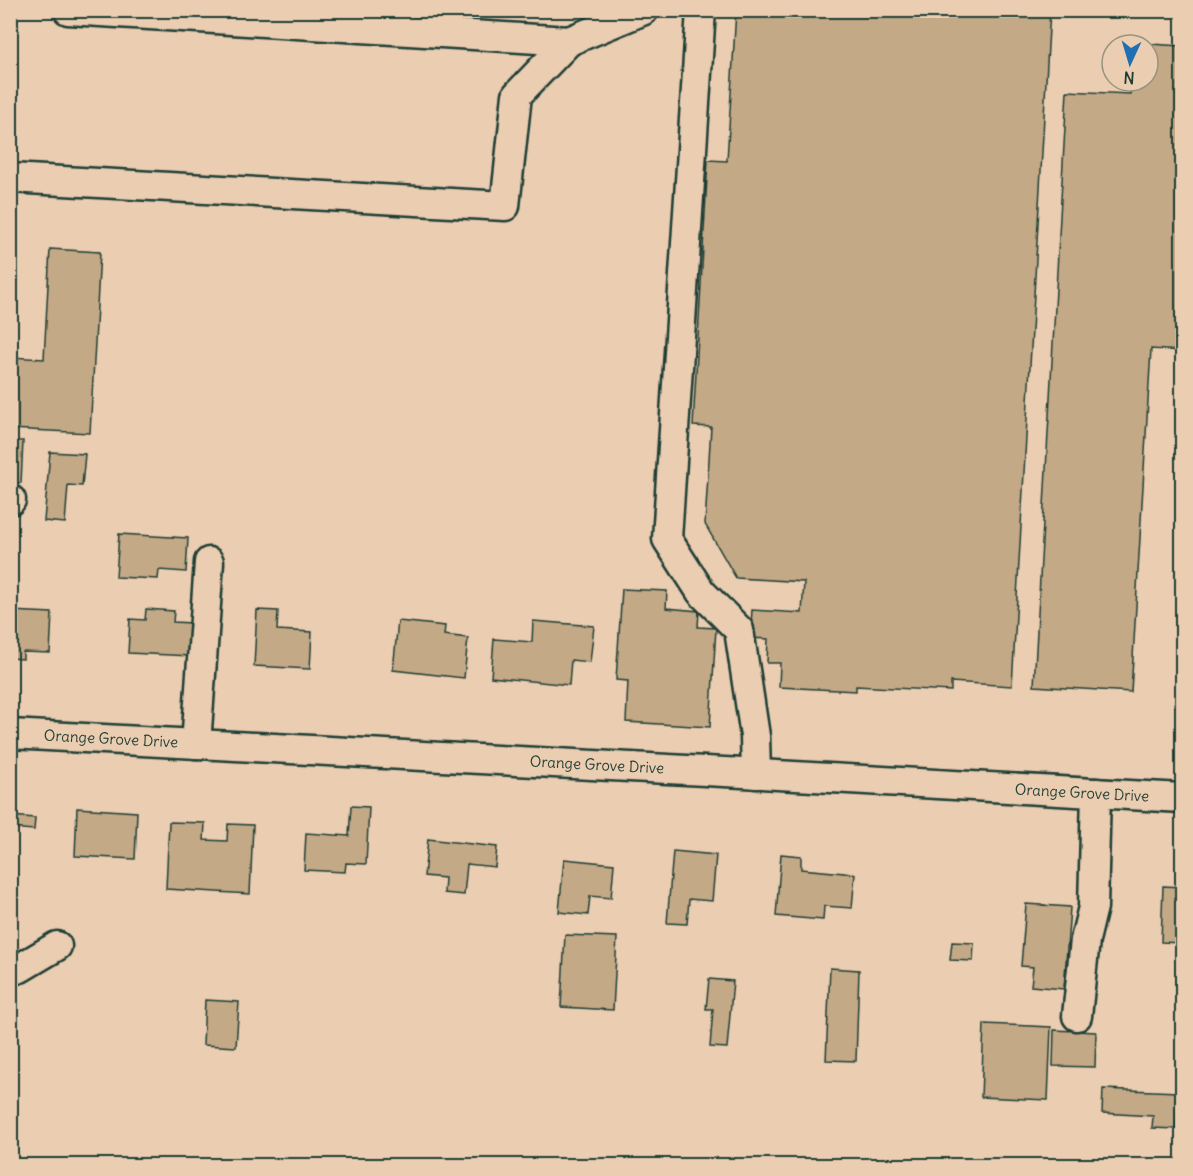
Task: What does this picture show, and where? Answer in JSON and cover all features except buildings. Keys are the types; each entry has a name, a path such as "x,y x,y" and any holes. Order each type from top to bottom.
{"street":[{"path":"68,10 569,41"},
{"path":"10,178 505,206 516,95 569,41 644,10"},
{"path":"701,10 667,539 702,592 739,630 755,736 756,774"},
{"path":"196,744 208,562"},
{"name":"Orange Grove Drive","path":"10,734 1182,798"},
{"path":"1077,1016 1085,940 1093,907 1096,794"},
{"path":"10,971 20,968 57,946"}]}
